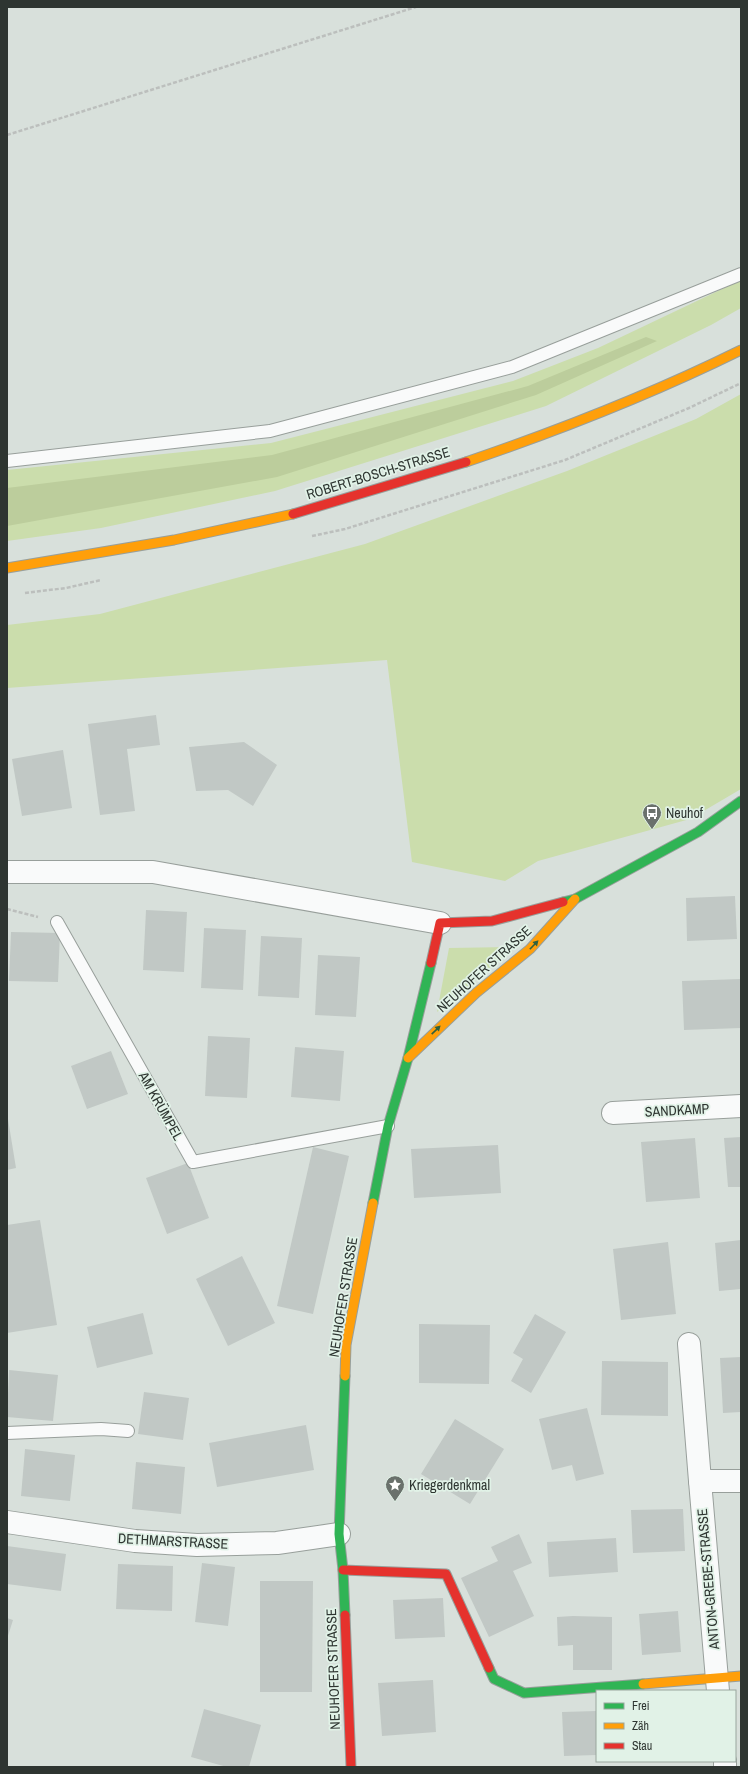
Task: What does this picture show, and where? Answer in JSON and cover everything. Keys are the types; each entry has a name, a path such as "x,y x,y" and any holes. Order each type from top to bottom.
{"street":[{"name":"ROBERT-BOSCH-STRASSE","path":"7,568 99,555 274,518 427,475 545,435 689,377 741,350"},
{"name":"NEUHOFER STRASSE","path":"351,1767 343,1570 339,1534 346,1345 388,1126 408,1058 440,923 492,921 575,899 698,832 741,801"},
{"path":"7,872 153,872 440,923"},
{"name":"NEUHOFER STRASSE","path":"408,1058 476,993 530,949 575,899"},
{"name":"SANDKAMP","path":"613,1113 741,1106"},
{"name":"ANTON-GREBE-STRASSE","path":"689,1344 717,1684"},
{"path":"700,1481 741,1481"},
{"name":"DETHMARSTRASSE","path":"7,1522 135,1541 197,1545 277,1543 339,1534"},
{"path":"343,1570 446,1574 494,1679 524,1693 717,1684 741,1676"}],"lane":[{"path":"7,461 270,431 512,368 741,274"},
{"name":"AM KRÜMPEL","path":"57,922 192,1162 388,1126"},
{"path":"7,1433 101,1429 128,1431"}],"path":[{"path":"7,135 416,7"},
{"path":"7,909 57,922"}],"green space":[{"path":"741,280 741,308 711,325 546,406 275,491 101,528 7,541 7,470 271,443 513,381 598,348"},
{"path":"646,337 657,341 536,395 277,477 7,526 7,488 272,455 528,386"},
{"path":"741,394 741,789 690,819 538,861 505,881 412,862 387,660 7,688 7,625 100,614 365,544 567,471 696,419"},
{"path":"514,947 437,1012 449,948"}],"building":[{"path":"156,715 160,745 127,749 135,811 100,815 88,724"},
{"path":"244,742 277,765 253,806 228,790 196,791 189,747"},
{"path":"63,750 72,808 22,816 12,759"},
{"path":"735,896 737,939 687,941 686,898"},
{"path":"146,910 187,912 184,972 143,970"},
{"path":"204,928 246,930 243,990 201,988"},
{"path":"11,932 60,933 58,982 9,981"},
{"path":"261,936 302,938 299,998 258,996"},
{"path":"318,955 360,957 356,1017 315,1015"},
{"path":"741,979 741,1028 684,1030 682,981"},
{"path":"208,1036 250,1038 247,1098 205,1096"},
{"path":"295,1047 344,1051 340,1101 291,1097"},
{"path":"111,1051 128,1094 87,1109 71,1066"},
{"path":"7,1119 16,1168 7,1170"},
{"path":"741,1137 741,1187 728,1187 724,1138"},
{"path":"695,1138 700,1198 646,1202 641,1142"},
{"path":"498,1145 501,1193 414,1198 411,1149"},
{"path":"313,1147 349,1156 313,1314 277,1306"},
{"path":"188,1163 209,1218 167,1234 146,1178"},
{"path":"40,1220 57,1325 7,1333 7,1225"},
{"path":"741,1240 741,1289 719,1291 715,1243"},
{"path":"668,1242 676,1314 621,1320 613,1249"},
{"path":"242,1256 275,1323 228,1346 196,1279"},
{"path":"143,1313 153,1354 97,1368 87,1327"},
{"path":"535,1314 566,1332 531,1393 511,1381 523,1359 513,1353"},
{"path":"419,1324 490,1325 489,1384 419,1383"},
{"path":"741,1357 741,1412 723,1413 720,1358"},
{"path":"602,1361 668,1362 668,1416 601,1415"},
{"path":"9,1370 58,1375 53,1421 7,1417"},
{"path":"144,1392 189,1398 183,1440 138,1434"},
{"path":"587,1408 604,1474 576,1481 572,1465 552,1470 539,1419"},
{"path":"455,1419 504,1449 470,1504 421,1474"},
{"path":"306,1425 314,1470 217,1487 209,1443"},
{"path":"25,1449 75,1455 70,1501 21,1496"},
{"path":"136,1462 185,1467 181,1514 132,1509"},
{"path":"683,1509 685,1551 633,1553 631,1510"},
{"path":"519,1534 532,1563 513,1571 534,1616 489,1637 461,1578 498,1561 491,1547"},
{"path":"616,1538 618,1572 549,1577 547,1542"},
{"path":"7,1546 66,1554 61,1591 7,1584"},
{"path":"202,1563 235,1567 228,1626 195,1622"},
{"path":"118,1564 173,1566 172,1611 116,1609"},
{"path":"260,1581 313,1581 312,1692 260,1692"},
{"path":"443,1598 445,1637 395,1639 393,1600"},
{"path":"678,1611 681,1652 642,1655 639,1614"},
{"path":"557,1617 612,1617 612,1670 573,1670 573,1645 558,1646"},
{"path":"7,1618 13,1620 7,1639"},
{"path":"433,1680 436,1732 382,1736 378,1683"},
{"path":"204,1709 261,1725 249,1767 227,1767 191,1757"},
{"path":"596,1711 596,1755 564,1756 562,1712"}],"traffic: fast":[{"path":"563,902 575,899 698,832 741,801"},
{"path":"373,1203 388,1126 408,1058 431,963"},
{"path":"345,1376 339,1534 343,1570 345,1615"},
{"path":"489,1668 494,1679 524,1693 643,1684"}],"traffic: slow":[{"path":"466,462 536,437 640,396 674,382 741,350"},
{"path":"7,568 174,540 293,514"},
{"path":"408,1058 476,993 530,949 575,899"},
{"path":"345,1376 346,1345 373,1203"},
{"path":"643,1684 741,1676"}],"traffic: jam":[{"path":"293,514 466,462"},
{"path":"431,963 440,923 492,921 563,902"},
{"path":"343,1570 446,1574 489,1668"},
{"path":"345,1615 351,1767"}],"place":[{"name":"Neuhof","path":"652,830"},
{"name":"Kriegerdenkmal","path":"395,1502"}]}
